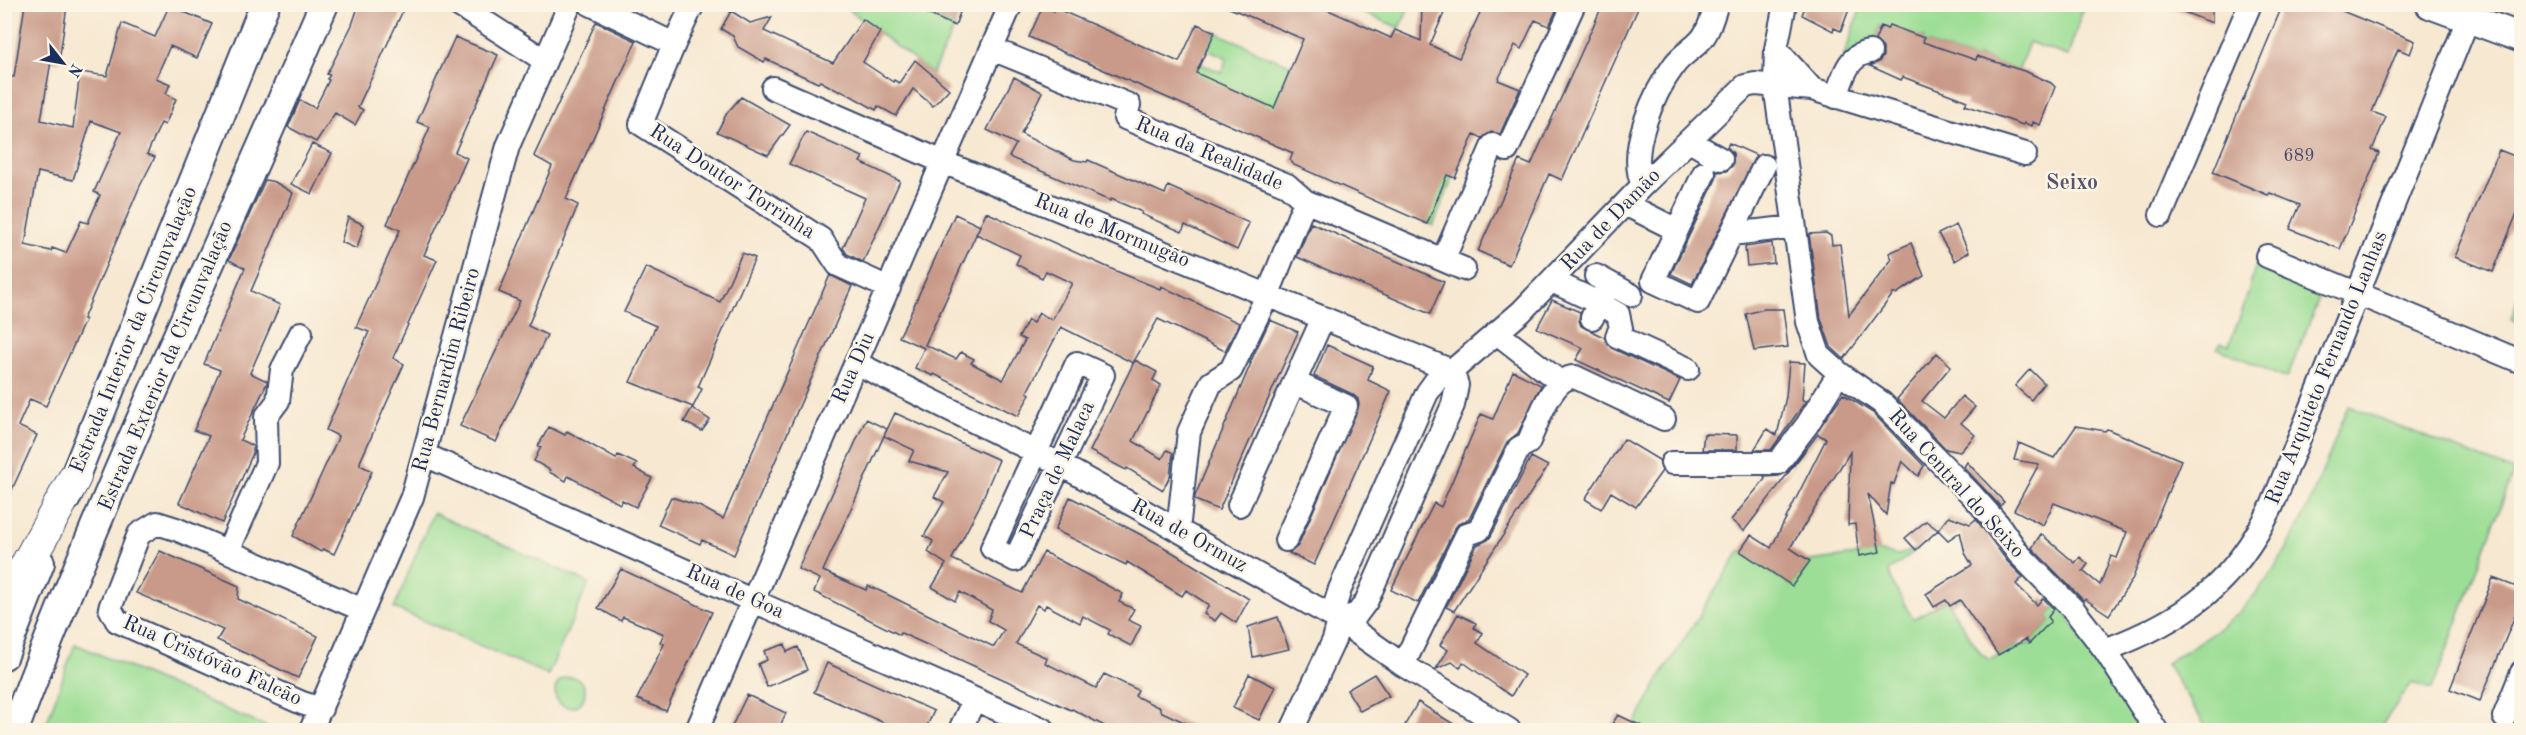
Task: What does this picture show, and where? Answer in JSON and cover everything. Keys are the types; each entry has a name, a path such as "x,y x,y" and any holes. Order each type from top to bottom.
{"highway":[{"path":"4,600 11,593 75,477"}],"main road":[{"name":"Estrada Interior da Circunvalação","path":"4,655 265,4"},
{"name":"Estrada Exterior da Circunvalação","path":"15,730 37,670 172,345 324,4"},
{"path":"2430,4 2522,38"}],"street":[{"path":"457,4 544,60"},
{"name":"Rua Bernardim Ribeiro","path":"311,730 412,497 507,146 570,4"},
{"path":"590,4 674,44"},
{"name":"Rua Doutor Torrinha","path":"693,4 641,124 821,239 838,265 889,288"},
{"name":"Rua Diu","path":"697,730 1011,4"},
{"path":"1443,260 1574,4"},
{"path":"1643,185 1638,175 1637,154 1652,109 1664,81 1676,62 1706,35 1717,4"},
{"name":"Rua Central do Seixo","path":"1785,4 1776,49 1774,85 1814,346 1819,355 1839,373 1882,403 1998,524 2018,553 2074,610 2105,650 2156,730"},
{"path":"2161,215 2250,4"},
{"name":"Rua Arquiteto Fernando Lanhas","path":"2105,650 2148,633 2190,607 2213,589 2247,552 2272,506 2468,19"},
{"path":"1776,49 1812,89"},
{"name":"Rua da Realidade","path":"992,50 1129,105 1125,118 1287,185 1305,201 1464,269"},
{"path":"1836,97 1846,69 1854,58 1870,52"},
{"name":"Rua de Damão","path":"1452,371 1521,312 1643,185 1745,86 1755,84 1812,89 2025,154"},
{"name":"Rua de Mormugão","path":"773,88 944,162 1452,371"},
{"path":"1689,141 1713,166 1677,230 1653,281 1698,302 1764,166"},
{"name":"Rua da Realidade","path":"1178,530 1189,432 1211,383 1232,370 1268,294 1305,201"},
{"path":"1625,204 1677,230"},
{"path":"1731,234 1794,227"},
{"path":"2267,256 2522,362"},
{"path":"1552,281 1599,295 1631,296"},
{"path":"1599,295 1618,314 1621,328 1617,336 1688,369"},
{"path":"1239,505 1323,318"},
{"path":"228,551 267,463 266,417 278,401 282,370 301,333"},
{"path":"1497,333 1555,388"},
{"name":"Rua de Ormuz","path":"856,363 1061,465 1339,620 1403,665 1509,730"},
{"name":"Praça de Malaca","path":"1077,363 1103,375 1015,560 992,548 1035,452 1077,363"},
{"path":"1292,730 1334,640 1339,620 1357,614 1366,602 1453,405 1457,385 1452,371"},
{"path":"1672,463 1778,463 1807,425 1839,373"},
{"path":"1403,665 1467,534 1479,530 1519,448 1528,444 1555,388 1567,377 1575,377 1664,419"},
{"path":"1286,540 1346,406 1294,382"},
{"name":"Rua de Goa","path":"425,455 1033,728"},
{"name":"Rua Cristóvão Falcão","path":"321,709 117,621 110,608 139,534 157,523 228,551 363,610"},
{"path":"2504,717 2522,672"},
{"path":"960,730 974,700"}],"green space":[{"path":"2070,4 2083,9 2068,56 2029,42 2017,75 2011,68 1978,56 1976,60 1923,42 1924,38 1881,26 1872,46 1842,61 1862,5"},
{"path":"843,5 904,5 955,26 932,74"},
{"path":"1344,5 1410,5 1400,28"},
{"path":"1215,32 1254,49 1253,51 1291,65 1277,102 1453,177 1433,226 1184,68 1188,59 1221,72 1227,58 1207,49"},
{"path":"2256,265 2322,291 2287,378 2217,348 2221,343 2229,345"},
{"path":"2521,288 2521,323 2511,319"},
{"path":"2348,406 2514,471 2432,689 2412,683 2378,730 2208,730 2166,663 2230,620 2271,574 2287,548 2314,492"},
{"path":"433,513 589,583 548,675 394,608"},
{"path":"1916,550 1889,571 1893,584 1913,619 1946,600 1981,654 1990,660 2012,647 2029,644 2051,621 2048,617 2059,602 2141,730 1631,730 1664,671 1740,551 1792,586 1810,561 1880,552 1899,555"},
{"path":"75,644 274,730 44,730"},
{"path":"570,677 581,681 585,692 581,703 570,707 559,703 555,692 559,681"}],"building":[{"path":"25,4 67,6 59,62 51,61 41,120 73,128 80,72 107,76 122,23 155,37 170,4 188,4 184,12 212,24 197,58 170,46 156,78 170,84 166,94 176,99 165,125 161,123 147,154 155,157 140,186 83,319 85,320 46,406 30,399 18,426 37,435 4,507 4,109 10,77 14,77","holes":["91,121 121,132 94,192 100,195 88,223 81,221 66,253 52,248 51,251 25,245 38,172 73,180"]},
{"path":"359,4 406,4 358,107 363,110 355,125 335,113 316,142 288,127 300,100 315,108 329,80 327,79 330,75 327,74 352,25"},
{"path":"905,4 963,4 955,26"},
{"path":"1220,4 1315,4 1391,38 1395,30 1421,41 1422,4 1448,4 1430,45 1459,58 1484,4 1559,4 1549,26 1535,20 1521,49 1515,45 1498,80 1520,89 1500,134 1491,132 1482,138 1474,134 1455,178 1447,175 1427,224 1294,165 1290,160 1293,153 1029,37 1043,6 1054,11 1055,8 1179,62 1197,24 1215,32 1196,73 1274,108 1303,39"},
{"path":"1603,4 1640,4 1562,180 1549,174 1509,265 1478,251 1519,160 1531,165"},
{"path":"1806,4 1851,4 1841,31 1834,28 1833,31 1802,15"},
{"path":"2168,4 2212,4 2212,23 2168,6"},
{"path":"2283,4 2325,4 2415,41 2410,54 2398,49 2372,112 2386,117 2372,150 2379,153 2340,249 2290,229 2300,205 2270,193 2268,195 2213,172"},
{"path":"731,11 750,23 772,17 764,31 833,63 863,19 880,32 863,62 893,82 894,80 899,83 915,60 949,89 933,106 913,89 896,116 878,106 876,110 841,90 840,92 820,81 818,83 766,59 764,62 738,47 733,36 721,29"},
{"path":"596,22 636,41 566,199 578,205 528,326 547,335 496,442 460,426 520,301 499,292 552,166 534,156"},
{"path":"1889,25 1924,38 1923,42 1976,60 1977,56 2027,72 2051,83 2055,87 2040,125 2033,122 2032,126 2024,123 2023,125 1965,105 1967,101 1903,77 1901,80 1870,66 1879,62 1883,56 1883,48 1875,40 1881,26 1887,29"},
{"path":"455,37 498,55 455,152 467,158 424,255 437,260 393,358 404,364 360,462 360,465 372,471 334,554 323,549 321,552 293,536 337,440 338,436 326,430 369,332 356,327 400,230 387,224 430,127 417,122"},
{"path":"1014,77 1042,92 1021,134 1074,160 1087,162 1088,160 1165,194 1168,186 1249,223 1237,250 1185,225 1182,232 1141,214 1142,212 1111,199 1110,201 1009,157 1016,144 987,130"},
{"path":"741,97 790,125 768,155 717,132 727,113"},
{"path":"806,132 863,157 860,162 900,181 863,262 847,254 843,248 865,198 789,164"},
{"path":"1729,143 1756,155 1692,284 1671,274 1716,179 1717,172 1727,171 1733,165 1733,153 1727,147"},
{"path":"312,144 332,153 312,194 291,184"},
{"path":"2499,150 2522,159 2522,201 2493,272 2455,257"},
{"path":"265,180 275,182 293,193 251,291 280,305 250,373 267,381 240,440 253,446 253,453 222,523 179,503 209,436 194,430 220,370 204,364 245,268 229,260"},
{"path":"986,212 1116,271 1160,289 1161,286 1239,323 1225,351 1158,319 1133,363 1061,327 1027,392 1030,394 1018,416 934,374 933,376 915,368 924,348 899,337 955,214 980,226","holes":["976,234 1020,255 1016,264 1042,278 1046,271 1072,283 1052,320 1039,313 1033,323 1028,320 1019,337 1025,340 1003,380 971,363 974,359 961,352 956,359 925,345"]},
{"path":"348,217 364,225 357,249 341,242"},
{"path":"1311,223 1444,282 1430,314 1297,257"},
{"path":"1956,225 1969,252 1955,261 1938,234"},
{"path":"1826,233 1831,236 1832,245 1840,244 1849,315 1892,259 1889,253 1911,243 1924,276 1893,294 1844,359 1831,347 1821,319 1809,234"},
{"path":"1772,243 1774,263 1747,266 1745,247"},
{"path":"742,253 755,258 698,387 702,389 693,407 630,382 656,326 624,312 646,267 720,302"},
{"path":"830,275 852,286 734,555 702,540 700,544 658,525 671,497 699,506 723,519"},
{"path":"1552,300 1580,312 1581,326 1604,337 1611,348 1680,380 1669,403 1576,360 1583,348 1537,328"},
{"path":"1764,309 1783,309 1788,347 1754,351 1746,314"},
{"path":"1270,320 1298,332 1219,510 1195,500 1195,496"},
{"path":"1327,345 1373,366 1368,380 1391,391 1314,565 1289,553 1298,546 1359,405 1358,399 1352,394 1314,376"},
{"path":"1937,353 1951,366 1922,401 1944,418 1962,396 1975,407 1961,423 1975,435 1960,452 1946,449 1897,399"},
{"path":"1135,360 1157,372 1153,380 1161,385 1133,441 1162,459 1167,450 1173,453 1170,476 1163,490 1127,468 1126,470 1090,451"},
{"path":"1789,362 1805,363 1802,400 1806,401 1771,450 1754,450 1767,429 1777,435 1786,397"},
{"path":"2030,369 2044,383 2031,400 2015,386"},
{"path":"1513,371 1541,385 1518,433 1507,442 1469,519 1455,528 1418,603 1391,590 1434,503 1441,507 1481,414 1493,419"},
{"path":"1843,394 1873,413 1924,466 1918,476 1902,461 1894,484 1891,483 1886,515 1868,494 1880,552 1859,556 1855,524 1848,525 1850,452 1790,548 1810,561 1792,586 1740,551 1751,535 1771,548 1826,439 1818,434 1744,531 1731,520 1765,479 1764,477 1779,476 1789,471"},
{"path":"692,408 710,420 702,431 684,422"},
{"path":"895,413 999,460 979,507 952,559 1022,593 1044,552 1123,594 1119,602 1134,609 1128,620 1141,626 1131,646 1108,634 1110,630 1083,616 1080,623 1046,605 1044,609 1037,605 1016,644 1047,658 1045,663 1096,688 1104,674 1138,690 1135,696 1160,708 1160,711 1201,730 1112,730 1072,709 901,633 900,635 814,592 820,579 798,569 866,419 887,429 823,571 866,590 868,586 878,590 994,647 1004,630 988,621 992,610 960,592 955,601 932,587 946,564 928,552 933,541 924,536 944,502 934,497 948,472 909,461 914,450 884,436"},
{"path":"2076,426 2105,431 2107,429 2181,460 2132,580 2109,615 2085,599 2083,600 2032,548 2041,534 2075,563 2080,557 2088,564 2083,571 2100,585 2111,556 2117,558 2127,532 2054,503 2043,525 2014,510 2039,464 2014,460 2019,443 2054,458"},
{"path":"549,427 565,435 567,431 616,459 618,455 637,464 634,468 652,478 636,507 622,500 620,504 568,476 566,481 534,461 541,447 538,446"},
{"path":"1704,434 1737,435 1737,450 1702,450"},
{"path":"1624,439 1659,460 1662,471 1636,507 1611,492 1601,509 1585,499"},
{"path":"1531,457 1548,466 1454,611 1446,607 1477,545 1491,536"},
{"path":"1967,462 2004,502 2000,506 1964,467"},
{"path":"1070,497 1162,546 1249,599 1236,623 1221,613 1215,621 1204,614 1209,605 1186,590 1182,596 1127,562 1126,565 1055,530"},
{"path":"1949,516 1970,524 1976,519 2007,561 2023,577 2016,584 2037,605 2043,598 2054,609 2048,617 2051,621 2029,644 2026,639 1998,655 1960,600 1950,606 1946,600 1934,607 1926,594 1972,565 1965,553 1960,532 1948,540 1938,530"},
{"path":"1926,521 1938,530 1916,550 1905,538"},
{"path":"160,551 239,586 238,599 318,636 298,678 217,640 223,630 136,593"},
{"path":"621,569 712,612 666,711 637,699 664,644 660,642 664,634 623,617 621,621 598,608"},
{"path":"2493,578 2522,589 2522,599 2480,701 2450,689"},
{"path":"1458,614 1476,623 1474,628 1483,633 1477,643 1524,675 1511,696 1463,662 1460,668 1452,662 1436,669 1448,650 1440,645"},
{"path":"1278,617 1289,649 1253,657 1248,627"},
{"path":"785,644 787,652 798,647 807,670 767,687 758,664 767,660 764,651"},
{"path":"827,663 934,711 925,730 900,730 814,692"},
{"path":"1249,674 1275,687 1259,720 1233,708"},
{"path":"1374,674 1389,696 1360,711 1347,690"},
{"path":"747,695 786,713 778,730 730,730"},
{"path":"1418,702 1463,730 1415,730 1405,725"},
{"path":"1618,715 1650,730 1608,730"}],"district":[{"name":"Seixo","path":"2072,183"}]}
